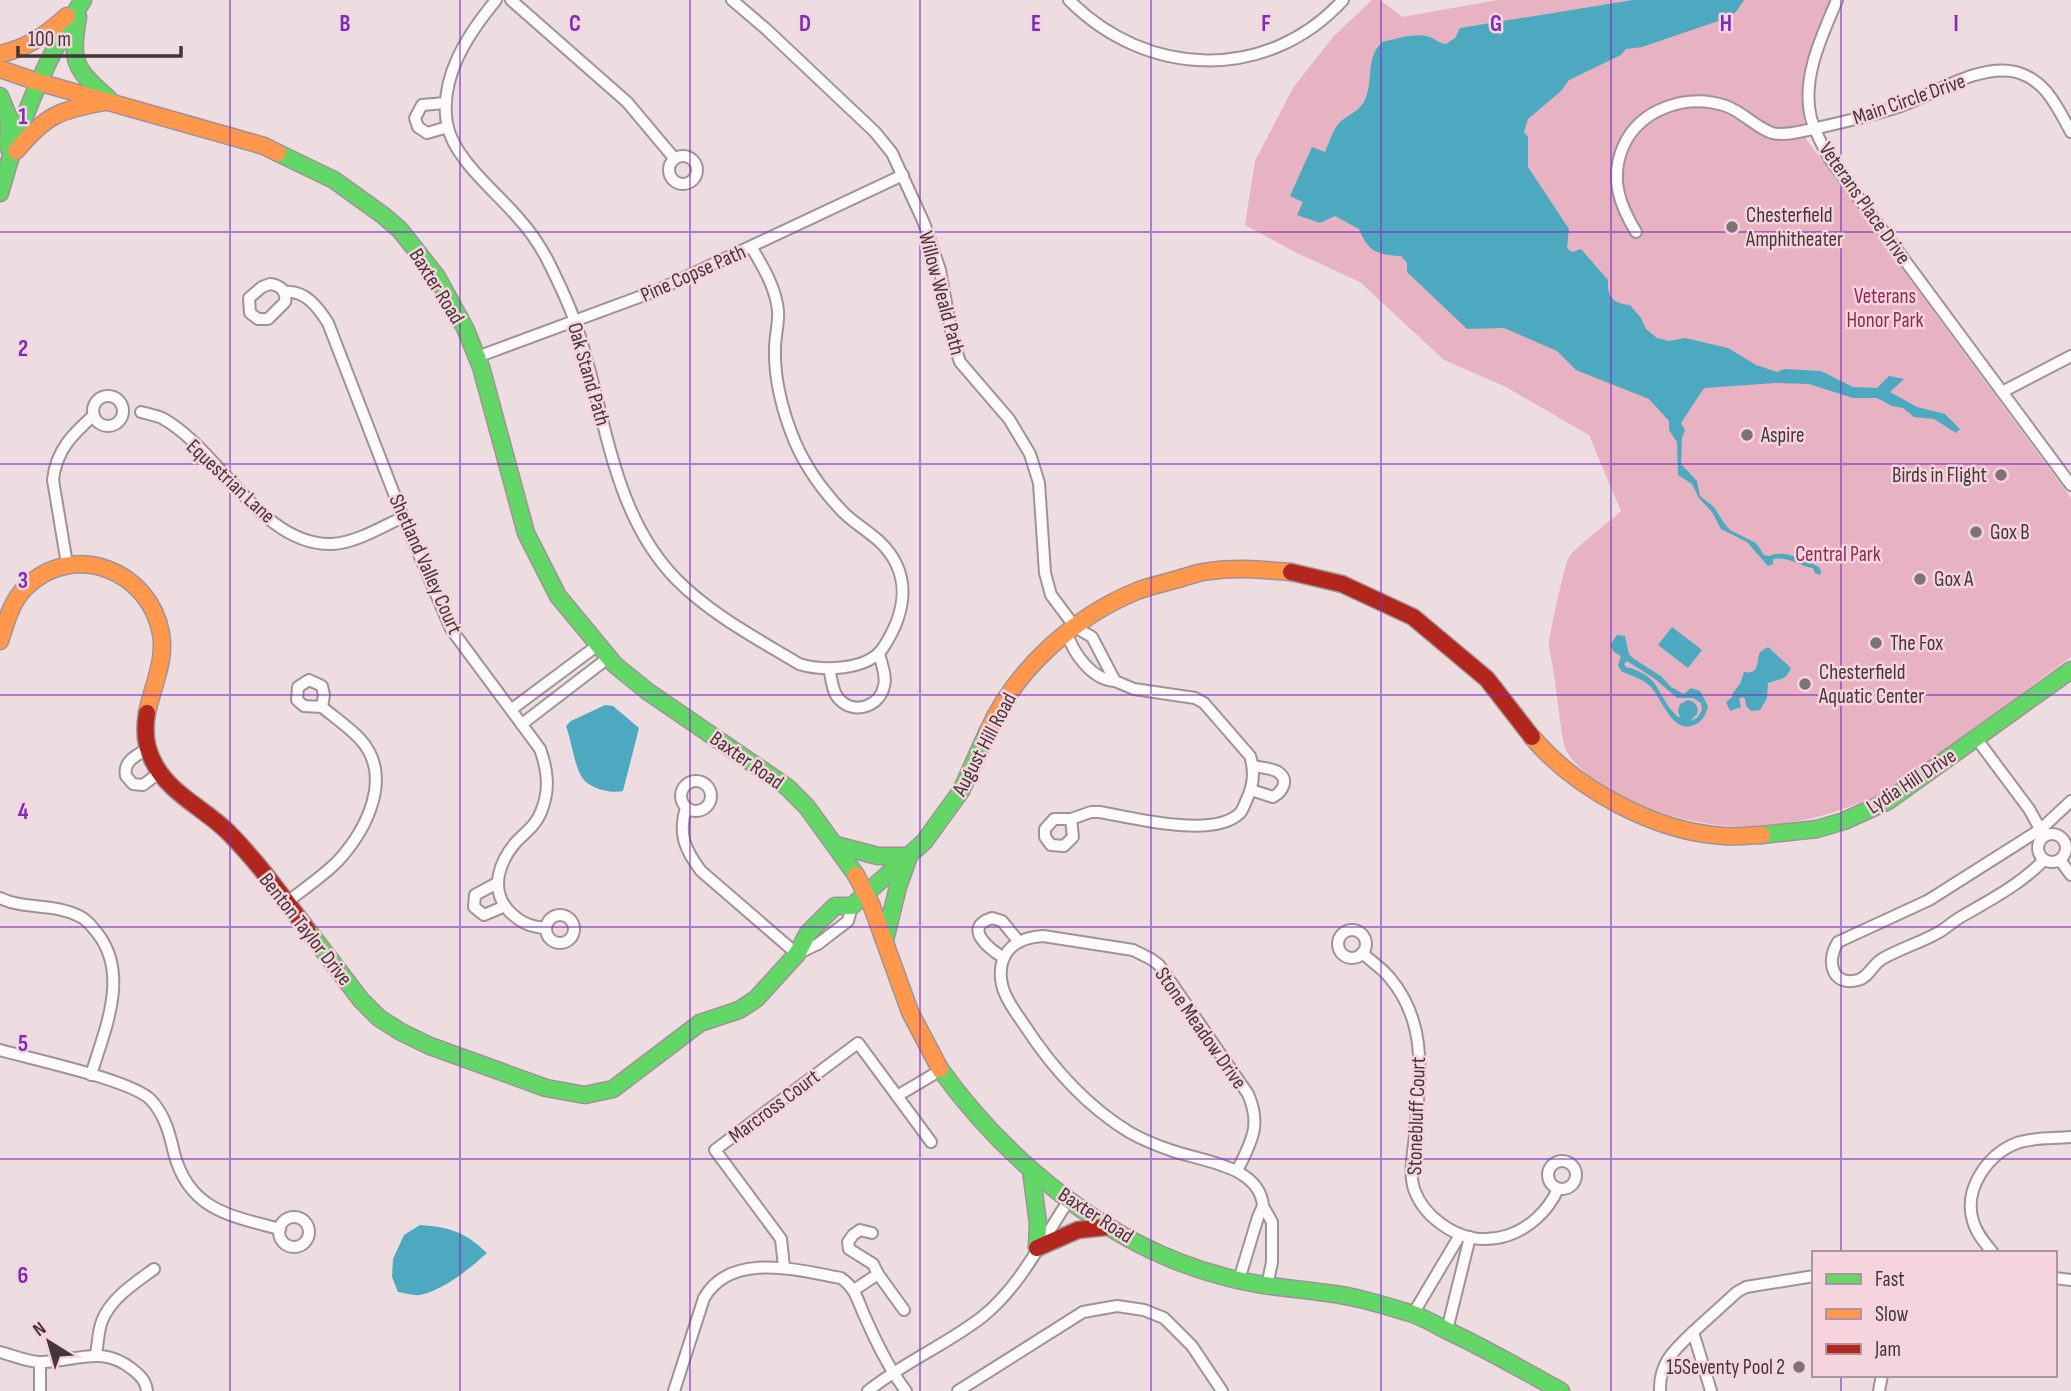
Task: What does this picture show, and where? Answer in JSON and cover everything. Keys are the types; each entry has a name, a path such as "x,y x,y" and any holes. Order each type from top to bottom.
{"main road":[{"path":"0,54 31,46 46,36 82,1"},
{"path":"0,193 8,160 38,82 82,1"},
{"path":"82,1 72,45 74,59 80,73 111,101"},
{"name":"Baxter Road","path":"0,69 264,146 350,189 400,230 431,269 459,317 477,357 526,533 558,596 608,658 647,691 787,787 807,807 836,845 866,894 910,1012 941,1070 977,1117 1031,1170 1106,1227 1176,1259 1220,1276 1267,1286 1331,1293 1413,1314 1561,1391"},
{"path":"0,96 9,118 8,160"},
{"path":"8,160 36,127 50,116 63,110 111,101"},
{"name":"Benton Taylor Drive","path":"0,641 15,598 25,587 48,571 67,564 99,565 122,573 142,592 162,635 162,649 148,708 146,736 148,749 159,773 228,831 287,902 362,1001 390,1027 547,1088 580,1097 612,1089 700,1023 748,1005 771,985 797,954 808,933 835,906 852,906 866,894"},
{"name":"August Hill Road","path":"866,894 923,842 961,791 997,711 1032,663 1052,644 1111,603 1171,579 1206,571 1244,568 1293,572 1342,584 1413,617 1487,678 1534,740 1556,761 1582,783 1610,800"},
{"name":"Lydia Hill Drive","path":"1610,800 1646,818 1723,836 1770,835 1817,829 1844,821 1888,802 2071,670"},
{"path":"836,845 878,856 909,856 899,878 885,940"},
{"path":"1031,1170 1038,1223 1037,1248 1078,1230 1106,1227"}],"street":[{"name":"Oak Stand Path","path":"496,0 457,59 449,77 445,103 448,127 463,157 522,222 546,258 575,321 614,462 631,513 646,539 675,578 709,610 799,664 814,669 853,666 879,653"},
{"path":"511,0 627,102 674,158"},
{"name":"Willow Weald Path","path":"732,0 875,132 892,153 924,223 940,270 953,341 960,362 1009,419 1030,454 1039,482 1045,573 1051,595 1071,630"},
{"path":"1069,0 1102,29 1142,50 1186,60 1232,60 1263,54 1303,34 1343,0"},
{"name":"Veterans Place Drive","path":"1837,0 1812,66 1808,99 1814,128 1829,158 2071,485"},
{"name":"Main Circle Drive","path":"1636,232 1625,214 1617,190 1616,170 1630,134 1646,118 1666,107 1689,101 1729,107 1756,126 1774,134 1788,134 1867,117 1905,104 1954,81 2000,70 2033,78 2053,99 2071,132"},
{"path":"445,103 422,105 415,118 418,127 427,132 448,127"},
{"name":"Pine Copse Path","path":"477,357 658,290 903,175"},
{"path":"751,248 773,290 778,312 775,349 781,404 805,464 844,513 880,542 900,572 904,590 902,609 891,635 879,653 885,680 880,696 869,706 859,708 847,705 839,700 834,692 830,669"},
{"name":"Shetland Valley Court","path":"285,292 294,292 307,299 328,323 403,517 451,629 540,749 546,765 546,797 540,816 505,859 497,883"},
{"path":"2002,392 2071,356"},
{"path":"105,397 118,400 124,410 120,421 112,426 99,423 94,415 94,406 105,397"},
{"name":"Equestrian Lane","path":"124,410 139,411 165,421 189,440 272,522 293,536 314,543 335,544 403,517"},
{"path":"67,564 53,480 54,467 63,445 94,415"},
{"path":"1071,819 1091,812 1100,812 1179,825 1217,824 1241,812 1251,790 1254,766 1250,756 1204,703 1195,698 1134,689 1100,677 1079,659 1072,649 1071,630 1092,637 1115,681"},
{"path":"512,709 598,645"},
{"path":"522,724 608,658"},
{"path":"287,902 336,862 357,835 375,798 376,775 371,757 360,739 322,707"},
{"path":"1976,738 2043,833 2058,835 2069,845 2060,860 2052,863 2043,860 2038,848 2043,833"},
{"path":"148,749 128,762 126,776 133,784 142,785 159,773"},
{"path":"1251,790 1273,797 1280,793 1284,784 1283,777 1276,771 1254,766"},
{"path":"2043,860 2034,870 1999,895 1941,931 1877,961 1862,979 1848,981 1831,967 1830,954 1838,942 1929,900 2043,833 2071,802"},
{"path":"686,808 682,841 701,871 797,954"},
{"path":"2060,860 2071,875"},
{"path":"505,906 484,915 474,907 475,895 497,883 505,906 516,919 531,927 546,928"},
{"path":"0,898 24,906 47,907 81,916 104,942 113,975 113,990 111,1009 91,1075"},
{"path":"1004,958 987,947 980,938 982,923 992,918 1002,921 1019,942 1004,958 1001,982 1006,996 1041,1051 1075,1091 1121,1126 1151,1143 1237,1171 1252,1182 1272,1222 1272,1262 1267,1286"},
{"name":"Stone Meadow Drive","path":"1019,942 1032,936 1043,936 1133,950 1159,965 1248,1094 1254,1108 1253,1139 1237,1171"},
{"name":"Stonebluff Court","path":"1362,953 1390,978 1402,997 1417,1034 1421,1057 1412,1173 1414,1189 1420,1202 1434,1219 1465,1236"},
{"name":"Marcross Court","path":"784,1267 780,1239 715,1150 858,1043 931,1142"},
{"path":"0,1050 91,1075 131,1088 150,1098 161,1114 182,1173 193,1192 207,1205 222,1213 279,1229"},
{"path":"897,1096 941,1070"},
{"path":"1991,1251 1972,1220 1970,1204 1981,1173 1989,1161 2020,1142 2071,1137"},
{"path":"1465,1236 1497,1239 1522,1230 1551,1204 1558,1189"},
{"path":"868,1391 892,1372 951,1339 984,1315 1015,1285 1069,1200"},
{"path":"1239,1280 1258,1217 1264,1206"},
{"path":"872,1233 860,1230 848,1242 849,1249 873,1264 904,1310"},
{"path":"1413,1314 1465,1236"},
{"path":"1447,1330 1465,1236"},
{"path":"674,1391 709,1289 725,1275 736,1270 784,1267 841,1278 854,1290 892,1372 906,1391"},
{"path":"96,1354 101,1322 109,1308 124,1292 155,1269"},
{"path":"854,1290 878,1274"},
{"path":"1660,1391 1661,1369 1672,1352 1737,1292 1746,1287 1812,1276"},
{"path":"958,1391 1083,1312 1117,1306 1144,1310 1164,1318 1192,1346 1222,1391"},
{"path":"1693,1332 1711,1391"},
{"path":"0,1352 40,1363 96,1354 123,1363 134,1370 146,1383 147,1391"},
{"path":"40,1363 40,1391"}],"green space":[{"name":"Central Park","path":"1372,0 1380,0 1403,17 1497,0 1830,0 1811,52 1804,84 1806,139 2071,498 2071,657 1888,790 1821,816 1753,826 1719,825 1685,819 1652,809 1618,794 1582,770 1570,757 1564,744 1549,645 1569,557 1621,511 1589,435 1504,386 1444,360 1360,282 1245,225 1255,161 1293,88 1333,37"}],"water":[{"path":"1633,0 1744,0 1736,12 1727,18 1642,47 1626,49 1621,55 1569,80 1561,91 1528,119 1524,132 1528,137 1528,167 1569,229 1567,248 1572,252 1581,249 1608,280 1612,298 1619,303 1630,305 1646,329 1657,338 1669,341 1685,338 1728,348 1756,365 1777,372 1784,369 1821,371 1853,387 1877,388 1889,376 1904,379 1890,392 1917,407 1945,414 1960,429 1956,433 1934,419 1914,417 1903,408 1877,398 1853,398 1809,384 1775,383 1704,388 1681,423 1685,430 1681,464 1697,481 1700,496 1714,507 1730,530 1756,543 1764,555 1794,556 1819,567 1820,575 1815,573 1813,568 1783,559 1773,559 1773,564 1768,566 1747,542 1721,529 1692,484 1678,475 1677,442 1669,430 1669,421 1649,399 1576,370 1557,351 1504,328 1467,329 1407,272 1407,263 1401,256 1375,251 1366,243 1359,229 1335,216 1320,223 1297,215 1303,202 1290,196 1312,147 1325,152 1338,125 1363,104 1368,92 1373,55 1382,42 1419,35 1446,44 1455,38 1460,28"},
{"path":"1672,627 1702,650 1688,668 1658,645"},
{"path":"1617,635 1625,636 1629,654 1661,676 1671,687 1684,694 1691,688 1700,691 1708,706 1702,719 1688,727 1675,721 1650,686 1621,671 1618,665 1621,656 1614,652 1610,645","holes":["1627,661 1655,679 1677,698 1693,698 1701,703 1702,710 1697,718 1690,721 1697,714 1695,703 1688,700 1680,704 1678,717 1647,676 1624,664"]},
{"path":"1768,647 1791,668 1789,672 1781,679 1768,683 1767,698 1760,710 1751,711 1742,697 1739,699 1741,707 1730,711 1726,702 1740,684 1744,672 1755,670 1760,652"},
{"path":"605,705 613,706 639,728 623,791 599,789 583,779 566,726"},
{"path":"420,1225 457,1232 487,1253 438,1289 420,1295 398,1292 392,1277 393,1259 404,1235"}],"traffic: fast":[{"path":"0,193 34,93 56,46 83,0"},
{"path":"78,17 75,45 78,64 89,80 109,99"},
{"path":"0,96 9,118 8,147"},
{"path":"278,153 334,180 384,216 400,230 437,277 465,328 481,367 526,533 558,596 615,665 647,691 787,787 807,807 856,875"},
{"path":"1762,835 1817,829 1844,821 1888,801 2071,670"},
{"path":"307,929 361,1000 379,1018 401,1032 430,1046 546,1088 585,1095 613,1089 700,1023 739,1010 756,999 797,954 808,933 835,906 852,906 924,842 961,791 988,731"},
{"path":"836,845 878,856 909,856 885,940"},
{"path":"940,1069 967,1103 1029,1168 1101,1222 1140,1244 1180,1263 1222,1276 1348,1296 1415,1315 1561,1391"},
{"path":"1031,1170 1038,1223 1037,1248"}],"traffic: slow":[{"path":"0,54 36,40 67,16"},
{"path":"0,69 264,146 278,153"},
{"path":"16,151 36,129 54,116 105,102"},
{"path":"0,641 16,600 25,588 44,574 65,566 86,565 107,569 126,579 142,593 154,612 161,634 162,654 147,713"},
{"path":"988,731 1000,708 1031,666 1070,630 1114,602 1146,588 1206,572 1240,569 1291,572"},
{"path":"1532,737 1571,774 1594,790 1645,817 1698,833 1762,835"},
{"path":"856,875 871,904 910,1012 940,1069"}],"traffic: jam":[{"path":"1291,572 1342,584 1413,617 1487,679 1532,737"},
{"path":"147,713 147,744 160,772 177,791 219,823 239,843 307,929"},
{"path":"1037,1248 1078,1230 1106,1227"}],"place":[{"name":"Chesterfield Amphitheater","path":"1732,227"},
{"name":"Aspire","path":"1747,435"},
{"name":"Birds in Flight","path":"2001,475"},
{"name":"Gox B","path":"1976,532"},
{"name":"Gox A","path":"1920,579"},
{"name":"The Fox","path":"1876,643"},
{"name":"Chesterfield Aquatic Center","path":"1805,684"},
{"name":"15Seventy Pool 2","path":"1799,1367"}],"park label":[{"name":"Veterans Honor Park","path":"1885,308"}]}
